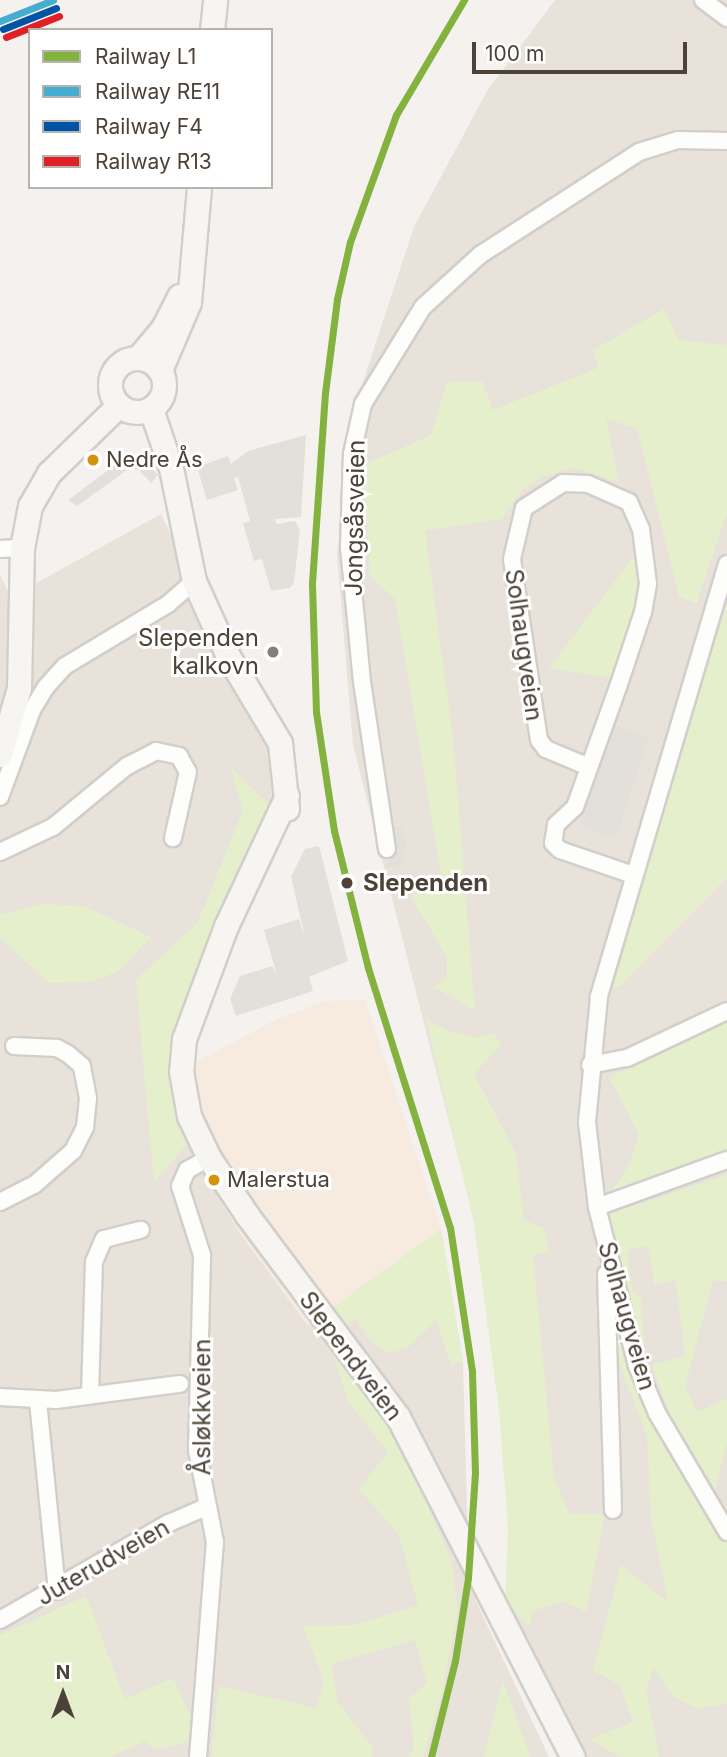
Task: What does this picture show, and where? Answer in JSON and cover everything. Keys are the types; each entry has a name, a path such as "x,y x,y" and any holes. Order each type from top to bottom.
{"main road":[{"path":"212,28 215,0"},
{"path":"190,274 163,328 138,358 122,362 111,375 110,392 118,406 134,413 151,409 164,391 160,370 189,302 199,189"},
{"path":"138,358 160,370"},
{"path":"0,755 19,688 11,548 38,489 66,455 118,406"},
{"name":"Slependveien","path":"151,409 171,468 194,582 228,656 280,744 287,796 287,822 276,857 218,956 188,1026 181,1060 189,1116 209,1158 398,1417 573,1757"}],"street":[{"path":"703,0 727,18"},
{"name":"Jongsåsveien","path":"387,849 362,682 349,548 352,454 363,404 423,307 480,255 639,152 678,140 727,141"},
{"name":"Solhaugveien","path":"589,766 546,749 538,740 512,559 524,508 563,483 588,484 629,502 646,556 643,612 575,807 556,825 553,843 560,850 633,876"},
{"name":"Solhaugveien","path":"727,564 599,997 590,1065 587,1122 597,1207 637,1366 657,1413 727,1532"},
{"path":"0,797 32,710 46,687 72,662 168,604 194,582"},
{"path":"0,852 53,827 127,766 156,751 179,756 188,772 173,838"},
{"path":"590,1065 627,1058 727,1011"},
{"path":"0,1202 34,1185 73,1151 85,1128 88,1098 82,1066 68,1054 57,1048 14,1046"},
{"name":"Åsløkkveien","path":"198,1757 216,1573 215,1542 206,1507 197,1450 202,1255 180,1186 187,1170 209,1158"},
{"name":"Solhaugveien","path":"597,1207 727,1160"},
{"path":"90,1395 96,1255 104,1239 141,1230"},
{"path":"605,1244 613,1510"},
{"path":"0,1397 38,1401 180,1384"},
{"path":"38,1401 57,1591"},
{"name":"Juterudveien","path":"0,1620 57,1591 169,1524 206,1507"}],"shaded area":[{"path":"555,0 727,0 727,1757 584,1757 510,1612 513,1532 503,1414 475,1223 353,745 337,554 356,403 414,227 487,91"},
{"path":"306,435 301,517 275,519 277,524 295,521 300,530 294,582 290,588 271,591 262,559 254,561 243,523 250,521 238,477 234,478 238,490 207,500 197,467 228,456 231,464 248,451"},
{"path":"140,457 158,475 151,483 139,470 130,468 77,506 68,500 122,460"},
{"path":"161,514 270,737 278,772 274,810 180,1034 187,1144 239,1232 308,1325 441,1229 463,1362 467,1514 475,1599 549,1757 0,1757 0,575 11,597"},
{"path":"613,725 649,737 616,838 580,826"},
{"path":"401,826 407,848 402,850 405,865 388,868 381,830"},
{"path":"319,846 348,961 309,977 313,991 236,1016 230,999 240,976 272,966 277,975 264,930 299,919 305,937 291,877 305,849"},
{"path":"365,1000 441,1229 308,1326 239,1232 187,1144 174,1074 275,1020 325,1001"}],"green space":[{"path":"664,309 679,340 727,345 727,513 696,604 679,596 637,428 606,419 619,482 575,468 541,477 523,489 502,519 425,531 453,738 475,1010 433,987 447,977 447,957 410,895 443,886 395,599 370,576 363,465 431,435 447,382 482,381 493,410 598,368 593,350"},
{"path":"634,556 641,603 631,646 617,658 611,678 549,668"},
{"path":"727,603 727,878 620,986 614,987 610,984"},
{"path":"230,767 274,810 180,1034 181,1116 187,1144 154,1183 136,980 198,922 243,810"},
{"path":"42,904 84,906 151,937 119,971 90,982 49,983 0,938 0,915"},
{"path":"426,1019 448,1031 478,1038 494,1033 501,1045 474,1074 516,1153 524,1220 544,1228 549,1251 533,1255 554,1477 569,1514 605,1514 586,1612 562,1601 533,1611 530,1627 505,1602 508,1528 499,1410 474,1223"},
{"path":"727,1023 727,1152 610,1195 629,1164 639,1135 609,1077"},
{"path":"727,1175 727,1281 713,1281 685,1386 697,1412 727,1398 727,1443 715,1490 670,1415 652,1365 685,1356 676,1280 654,1285 648,1246 627,1250 632,1289 641,1299 644,1354 628,1309 609,1214"},
{"path":"441,1229 463,1362 451,1364 436,1320 407,1348 390,1353 373,1344 356,1319 342,1328 332,1308"},
{"path":"617,1330 676,1465 727,1540 727,1703 699,1709 672,1696 654,1668 646,1689 659,1757 620,1757 590,1739 633,1722 620,1685 593,1671 621,1565 668,1602 651,1518 647,1436 617,1357"},
{"path":"334,1357 382,1415 406,1456 451,1559 458,1609 441,1698 423,1757 409,1757 414,1745 409,1699 427,1683 415,1640 332,1664 337,1701 373,1748 372,1757 211,1757 219,1686 316,1708 324,1682 303,1626 355,1625 418,1605 399,1535 359,1489 388,1452 348,1401"},
{"path":"86,1596 125,1699 173,1678 192,1720 187,1742 156,1750 144,1741 110,1757 0,1757 0,1635"},
{"path":"503,1680 530,1757 484,1757"}],"rail line":[{"name":"RE11","path":"0,21 53,0"},
{"name":"L1","path":"431,1757 455,1661 468,1578 475,1473 472,1371 450,1228 368,968 334,831 316,712 312,583 325,393 337,299 350,242 396,115 464,0"},
{"name":"F4","path":"3,29 56,8"},
{"name":"R13","path":"29,28 59,16"},
{"name":"R13","path":"6,37 28,28"}],"place":[{"name":"Nedre Ås","path":"93,460"},
{"name":"Slependen kalkovn","path":"273,652"},
{"name":"Slependen","path":"347,883"},
{"name":"Malerstua","path":"214,1180"}]}
